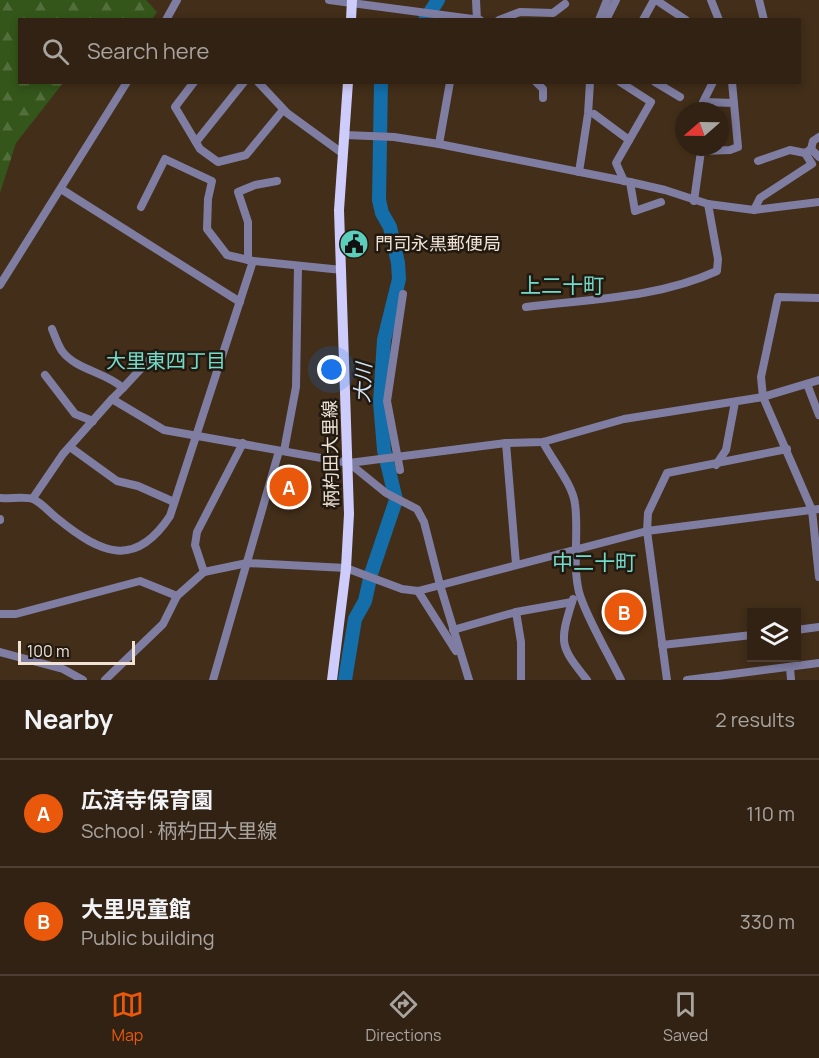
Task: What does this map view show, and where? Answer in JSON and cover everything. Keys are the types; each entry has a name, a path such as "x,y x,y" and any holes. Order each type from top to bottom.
{"main road":[{"path":"351,18 352,1"},
{"name":"柄杓田大里線","path":"332,680 346,568 349,463 339,210 348,84"}],"street":[{"path":"168,18 177,0"},
{"path":"329,0 352,1 471,18"},
{"path":"476,0 478,18"},
{"path":"600,18 607,0"},
{"path":"607,18 616,0"},
{"path":"644,18 655,0 683,18"},
{"path":"711,0 718,18"},
{"path":"759,0 764,18"},
{"path":"504,18 520,12 553,13 565,4"},
{"path":"0,285 126,84"},
{"path":"192,84 175,107 200,149 218,162 246,155 284,110"},
{"path":"195,142 242,84"},
{"path":"260,84 284,110 342,153"},
{"path":"439,144 450,84"},
{"path":"538,84 543,89 543,98"},
{"path":"579,172 588,114 590,84"},
{"path":"623,84 651,102 616,163 627,181 635,211 661,202"},
{"path":"660,84 680,97"},
{"path":"712,84 703,102 734,103"},
{"path":"694,201 701,151 730,150 738,147 732,84"},
{"path":"594,114 629,140"},
{"path":"345,135 394,137 439,144 627,181 708,204 754,210 819,202"},
{"path":"754,210 760,198 812,164 808,151 813,141 819,137"},
{"path":"758,161 790,150 808,151 819,157"},
{"path":"141,207 165,159 212,181 208,199 207,230 227,255 250,260 342,270"},
{"path":"0,498 33,498 71,530 101,548 126,552 142,547 159,534 170,516 240,302 250,260 248,222 238,192 255,185 277,181"},
{"path":"61,189 240,302"},
{"path":"526,307 646,292 695,281 717,271 718,259 708,204"},
{"path":"213,680 281,451 296,387 298,266"},
{"path":"400,470 387,402 403,294"},
{"path":"819,298 778,297 761,377 763,397 816,510 819,577"},
{"path":"52,329 63,352 86,368 112,377 123,388"},
{"path":"33,498 70,447 148,360"},
{"path":"45,375 75,414 93,421"},
{"path":"112,399 164,430 349,463 506,443 543,442 624,419 763,397 819,380"},
{"path":"807,384 819,415"},
{"path":"716,465 726,450 735,402"},
{"path":"543,442 573,496 579,593 620,680"},
{"path":"204,572 195,545 197,531 243,443"},
{"path":"506,443 516,564"},
{"path":"70,447 117,481 138,486 174,502"},
{"path":"667,680 647,531 648,513 667,473 787,449"},
{"path":"349,463 386,493 417,509 424,522 461,659 469,680"},
{"path":"105,680 163,624 177,596 204,572 247,563 346,568 402,589 418,591 647,531 816,510"},
{"path":"0,614 16,614 140,581 177,596"},
{"path":"578,586 562,643 567,655 587,680"},
{"path":"418,591 461,659"},
{"path":"453,630 516,612 572,602"},
{"path":"516,612 521,642 521,680"},
{"path":"801,629 819,627"},
{"path":"662,645 747,636"},
{"path":"0,652 63,669 83,680"},
{"path":"687,680 819,663"},
{"path":"790,667 791,680"}],"green space":[{"path":"0,0 146,0 157,12 153,18 18,18 18,84 62,84 16,143 0,193"}],"waterway":[{"name":"大川","path":"426,18 438,0"},
{"name":"大川","path":"345,680 355,619 365,601 371,574 396,500 384,450 380,402 384,340 399,279 390,227 382,213 379,200 381,84"}],"place":[{"name":"門司永黒郵便局","path":"354,244"},
{"name":"広済寺保育園","path":"289,487"},
{"name":"大里児童館","path":"624,612"}],"district":[{"name":"上二十町","path":"562,286"},
{"name":"大里東四丁目","path":"166,361"},
{"name":"中二十町","path":"594,563"}]}
